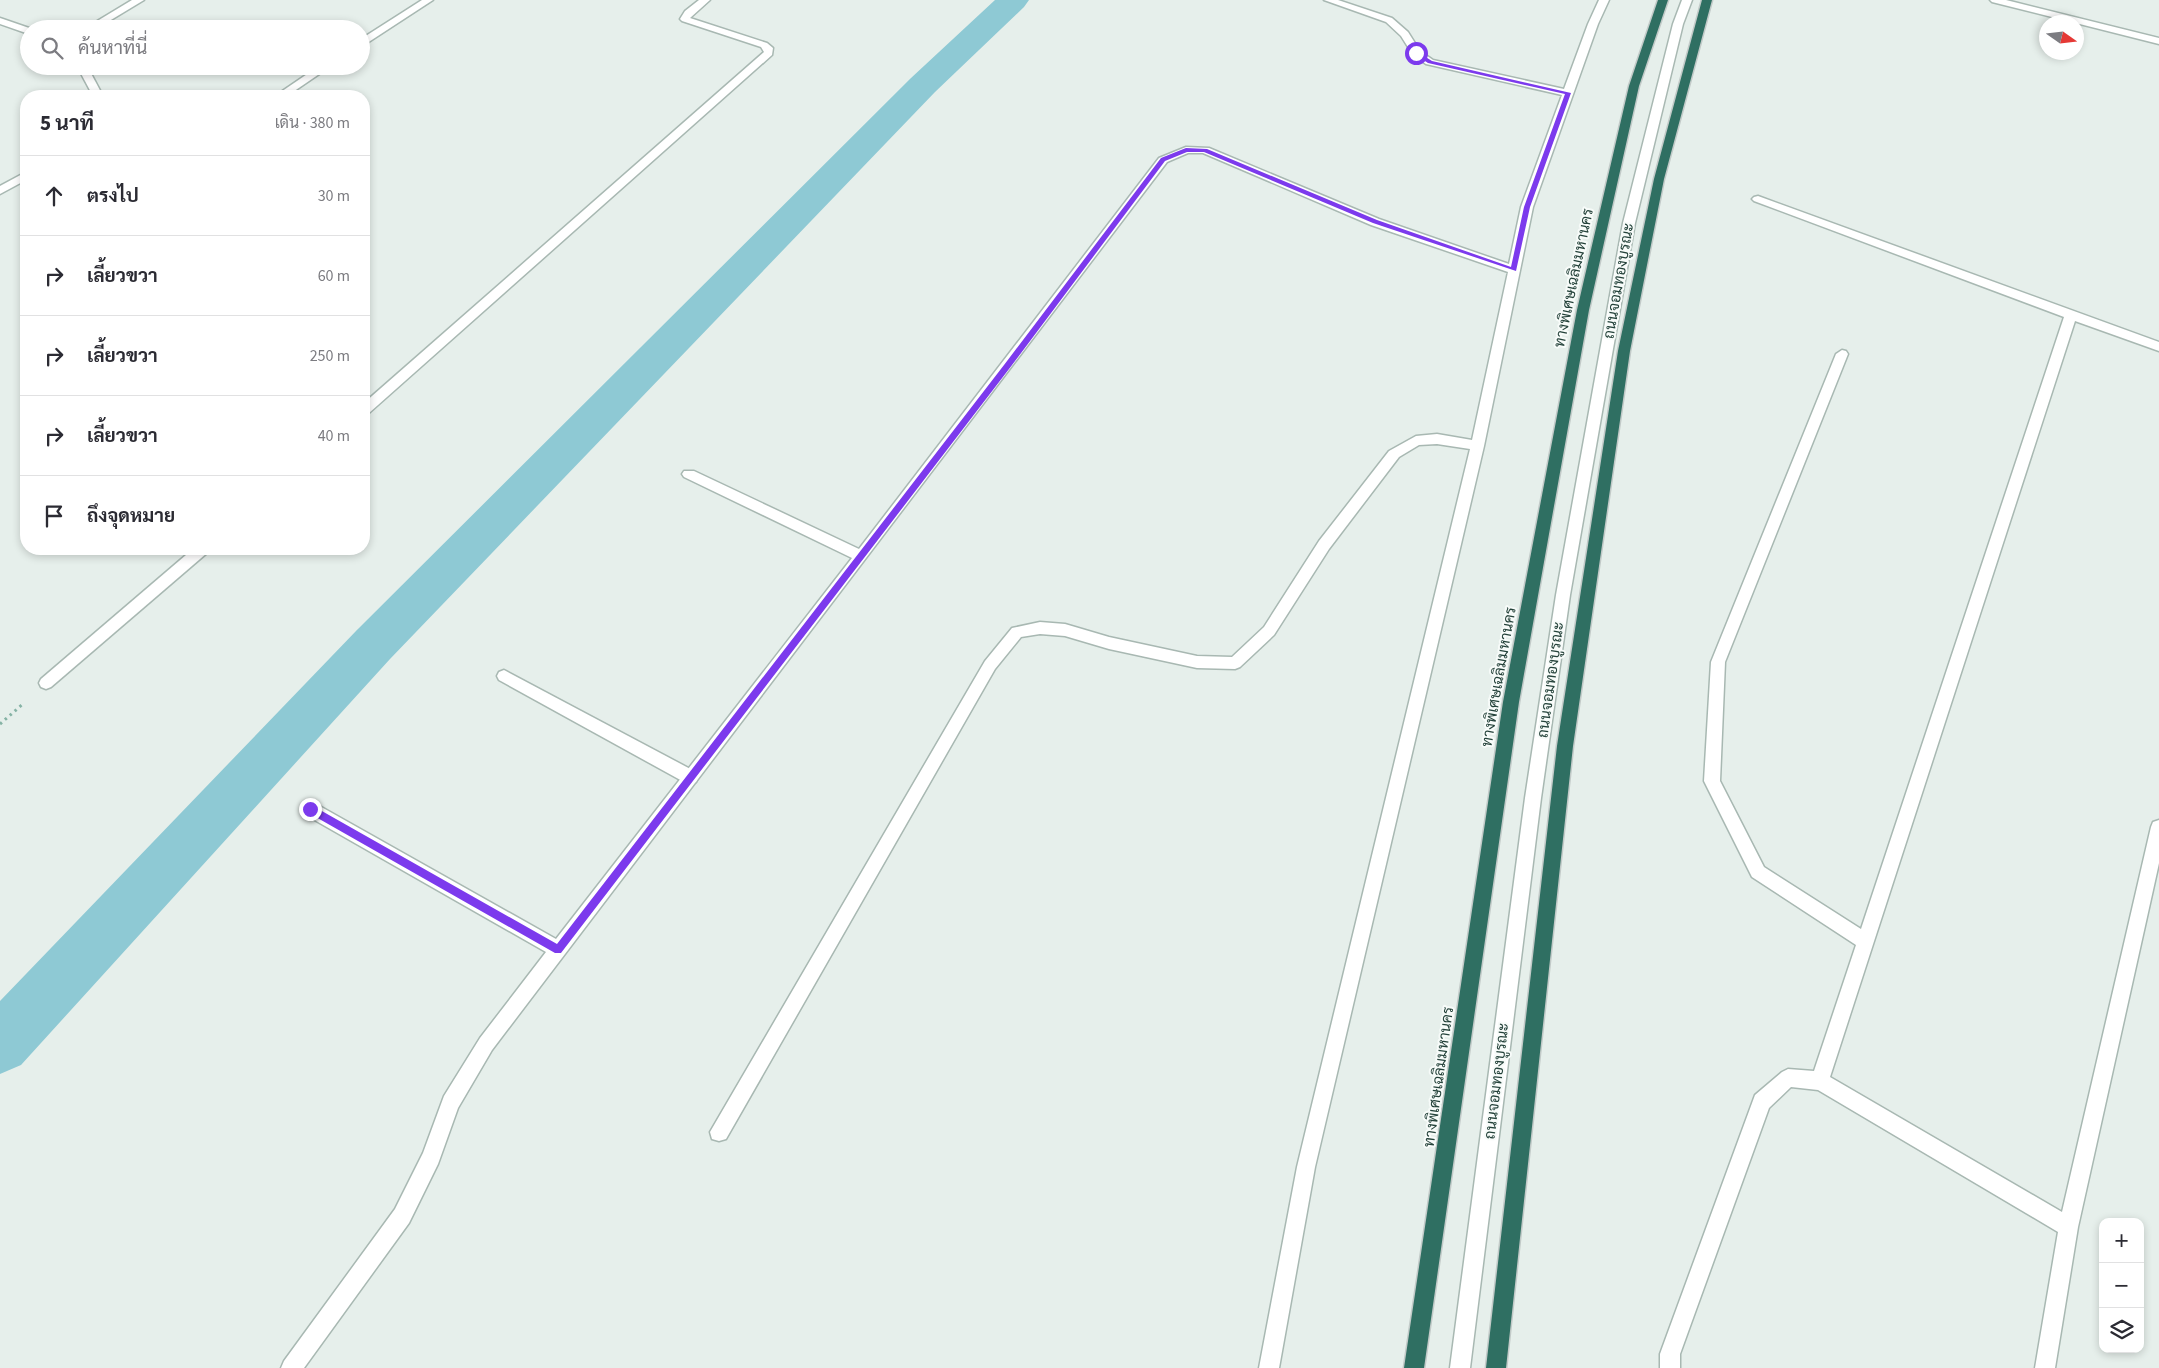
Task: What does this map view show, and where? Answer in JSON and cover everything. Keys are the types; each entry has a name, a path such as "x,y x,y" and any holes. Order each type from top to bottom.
{"highway":[{"name":"ทางพิเศษเฉลิมมหานคร","path":"1414,1368 1512,693 1583,310 1634,86 1663,0"},
{"path":"1496,1368 1565,746 1624,351 1659,179 1707,0"}],"street":[{"path":"105,20 139,0"},
{"path":"370,38 428,0"},
{"path":"370,405 768,53 768,48 764,44 684,19 688,13 705,0"},
{"path":"1329,0 1389,20 1405,34 1416,53 1430,62 1568,93"},
{"path":"1268,1368 1306,1167 1477,446 1527,207 1593,24 1604,0"},
{"name":"ถนนจอมทองบูรณะ","path":"1460,1368 1532,808 1563,595 1629,224 1678,24 1687,0"},
{"path":"1995,0 2159,41"},
{"path":"0,21 20,28"},
{"path":"88,75 95,90"},
{"path":"289,90 312,75"},
{"path":"292,1368 402,1216 432,1157 450,1102 486,1044 1163,160 1186,150 1205,150 1375,222 1514,270"},
{"path":"0,191 20,179"},
{"path":"1758,199 2159,347"},
{"path":"1820,1081 1864,942 2072,314"},
{"path":"1842,354 1718,662 1712,782 1758,872 1864,942"},
{"path":"719,1132 985,673 1017,632 1040,628 1066,630 1109,643 1197,662 1235,663 1269,631 1324,544 1394,454 1416,441 1423,440 1437,439 1477,446"},
{"path":"689,474 861,556"},
{"path":"46,683 195,555"},
{"path":"504,676 690,778"},
{"path":"310,809 558,949"},
{"path":"2045,1368 2068,1228 2159,827"},
{"path":"1670,1368 1670,1354 1762,1102 1788,1078 1820,1081 2068,1228"}],"waterway":[{"path":"0,1044 373,645 923,85 1013,0"}],"route":[{"path":"310,809 558,949 1163,160 1186,150 1205,150 1375,222 1514,270 1527,207 1568,93 1430,62 1416,53"}]}
